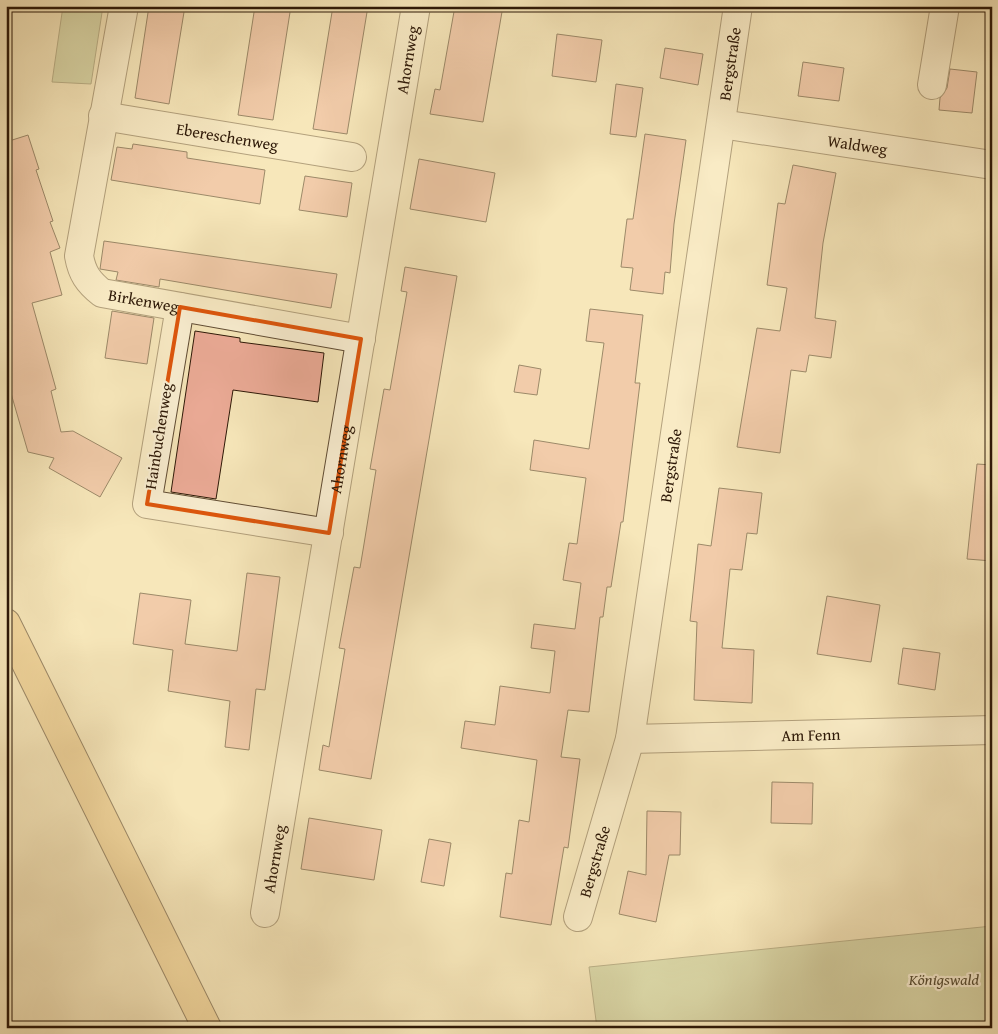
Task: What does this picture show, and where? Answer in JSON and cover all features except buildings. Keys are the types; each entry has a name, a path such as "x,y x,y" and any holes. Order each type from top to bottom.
{"main road":[{"path":"6,623 207,1028"}],"street":[{"name":"Birkenweg","path":"124,6 79,256 81,268 90,283 102,293 361,339"},
{"name":"Ahornweg","path":"265,913 416,6"},
{"name":"Bergstraße","path":"578,917 630,739 738,6"},
{"path":"932,85 945,6"},
{"name":"Ebereschenweg","path":"103,116 352,157"},
{"name":"Waldweg","path":"721,124 992,165"},
{"name":"Hainbuchenweg","path":"180,307 148,504 329,532"},
{"name":"Am Fenn","path":"630,739 992,730"}],"highlighted area":[{"path":"180,307 361,339 329,533 147,504"}],"green space":[{"path":"63,6 103,6 91,84 52,82"},
{"name":"Königswald","path":"992,926 992,1028 597,1028 589,967"}]}
